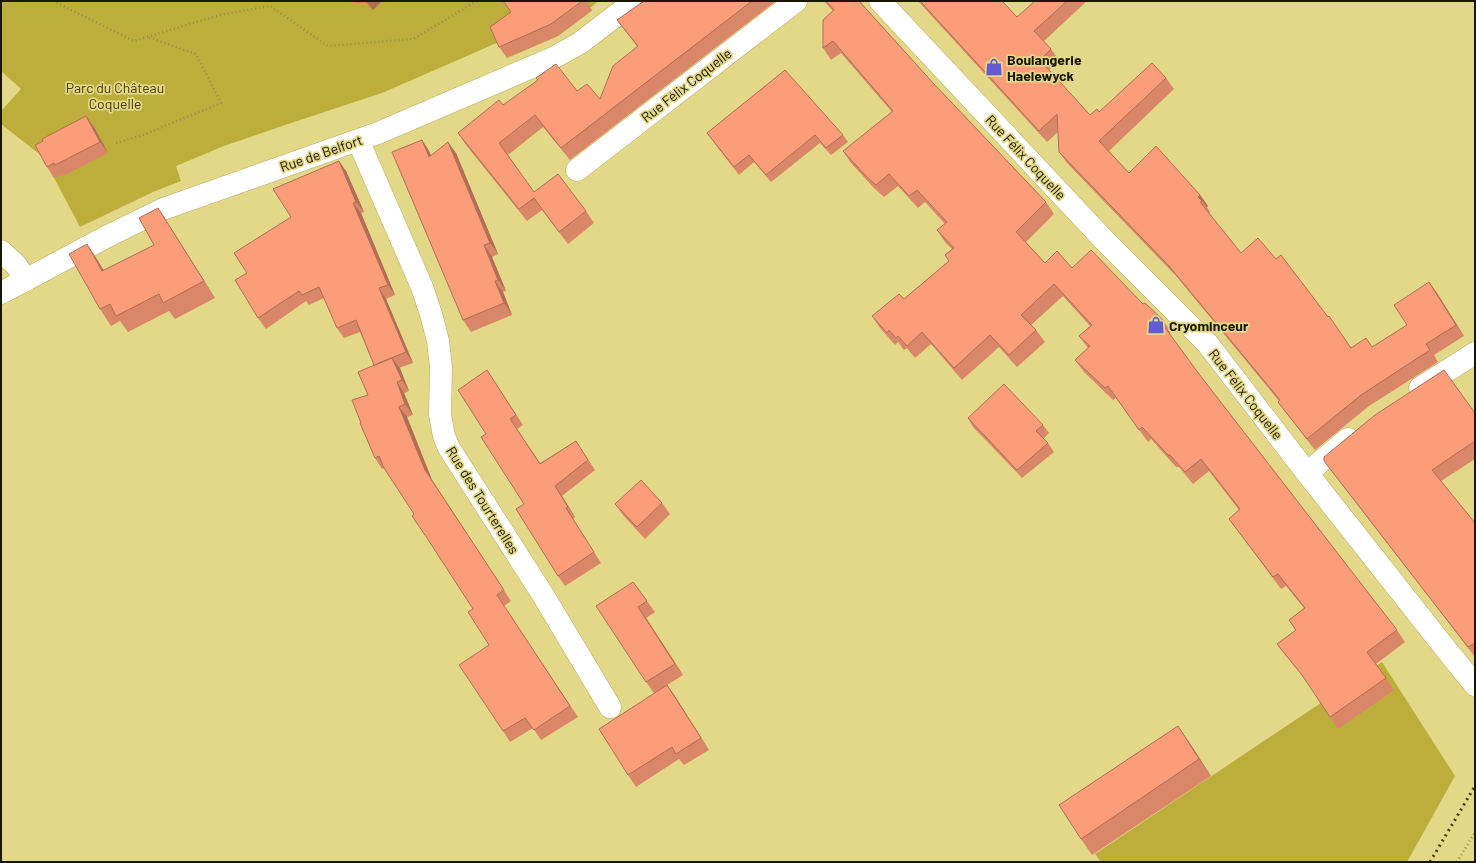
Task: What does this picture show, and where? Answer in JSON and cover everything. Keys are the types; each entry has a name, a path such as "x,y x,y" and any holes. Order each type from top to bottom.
{"street":[{"name":"Rue de Belfort","path":"1,293 108,236 163,209 398,125 553,58 580,43 635,1"},
{"name":"Rue Félix Coquelle","path":"577,170 796,1"},
{"name":"Rue Félix Coquelle","path":"880,1 1100,235 1199,335 1475,685"},
{"name":"Rue des Tourterelles","path":"358,140 422,287 431,314 438,341 441,367 440,415 444,436 449,448 543,595 610,707"},
{"path":"1,251 16,265 26,280"},
{"path":"1403,400 1475,353"},
{"path":"1307,473 1366,425"}],"path":[{"path":"53,1 134,41 220,15 270,6 328,46 412,39 477,1"},
{"path":"116,143 143,135 221,103 196,54 147,37"},
{"path":"1457,862 1475,832"}],"green space":[{"name":"Parc du Château Coquelle","path":"1,1 599,1 590,8 592,11 558,36 507,58 499,42 382,93 224,146 176,166 181,181 153,192 80,227 43,157 1,124 1,111 21,89 1,71"},
{"path":"1382,662 1455,776 1407,862 1101,862 1095,854"}],"building":[{"path":"503,1 582,1 551,24 499,47 490,27 511,12"},
{"path":"644,1 752,1 561,148 535,115 499,143 534,192 558,174 586,211 559,232 534,198 519,209 458,133 499,100 503,105 538,80 536,78 556,64 577,91 587,84 600,99 613,66 638,46 617,20"},
{"path":"826,1 859,1 934,84 1046,202 1016,232 1045,263 1057,251 1072,268 1091,250 1143,304 1145,303 1163,320 1161,322 1199,374 1397,630 1367,652 1386,678 1330,717 1302,675 1277,644 1296,630 1289,620 1305,608 1278,574 1273,577 1229,519 1240,509 1201,459 1185,472 1142,427 1139,430 1108,386 1105,388 1075,360 1090,346 1079,336 1092,325 1054,284 1021,315 1036,330 1009,355 990,335 954,368 922,332 907,346 898,336 896,338 889,330 887,333 872,316 899,294 904,299 949,261 945,255 954,248 937,230 947,222 917,190 909,196 889,174 876,185 843,151 893,111 833,41 823,48 823,20 834,10"},
{"path":"920,1 1002,1 1017,17 1035,1 1067,1 1034,31 1051,49 1040,60 1090,115 1097,109 1099,112 1152,63 1166,78 1099,141 1129,173 1156,146 1200,195 1198,197 1202,201 1200,202 1241,253 1258,238 1276,259 1281,255 1328,317 1329,316 1351,348 1366,338 1372,347 1407,325 1394,305 1429,282 1456,325 1426,344 1430,350 1361,395 1307,439 1278,402 1280,400 1169,266 1059,152 1057,114 1039,131"},
{"path":"785,70 843,135 826,148 815,135 766,175 749,155 734,167 707,133"},
{"path":"86,116 100,142 55,165 54,163 47,167 35,145 43,141 42,139"},
{"path":"422,140 429,157 448,142 490,243 484,245 498,280 495,281 504,303 463,320 392,152"},
{"path":"339,161 356,202 353,203 388,285 379,288 406,352 374,365 356,320 337,328 319,287 302,295 299,291 258,318 235,280 247,273 234,253 291,217 273,189"},
{"path":"158,208 204,281 163,303 159,294 116,316 110,304 100,309 69,254 87,244 102,271 154,245 139,218"},
{"path":"392,358 402,380 397,382 405,404 399,407 425,470 504,590 497,595 570,706 534,730 525,718 503,731 459,665 489,645 468,612 473,609 412,516 414,514 384,468 379,456 375,458 360,423 352,400 368,395 358,372"},
{"path":"487,370 516,415 510,419 540,464 576,441 588,460 555,486 568,507 566,508 594,552 558,576 516,509 524,504 481,437 486,434 458,390"},
{"path":"1444,370 1475,413 1475,441 1432,470 1475,523 1475,643 1468,647 1324,461 1324,457 1375,415"},
{"path":"1004,384 1043,425 1036,431 1048,443 1017,470 968,418"},
{"path":"641,480 662,503 637,527 615,504"},
{"path":"633,582 647,601 638,607 675,664 646,682 596,606"},
{"path":"667,685 701,738 676,754 672,747 628,775 599,729"},
{"path":"1178,726 1199,759 1081,839 1059,805"}],"railway":[{"path":"1430,862 1475,786"}],"place":[{"name":"Boulangerie Haelewyck","path":"994,67"},
{"name":"Cryominceur","path":"1156,325"}]}
